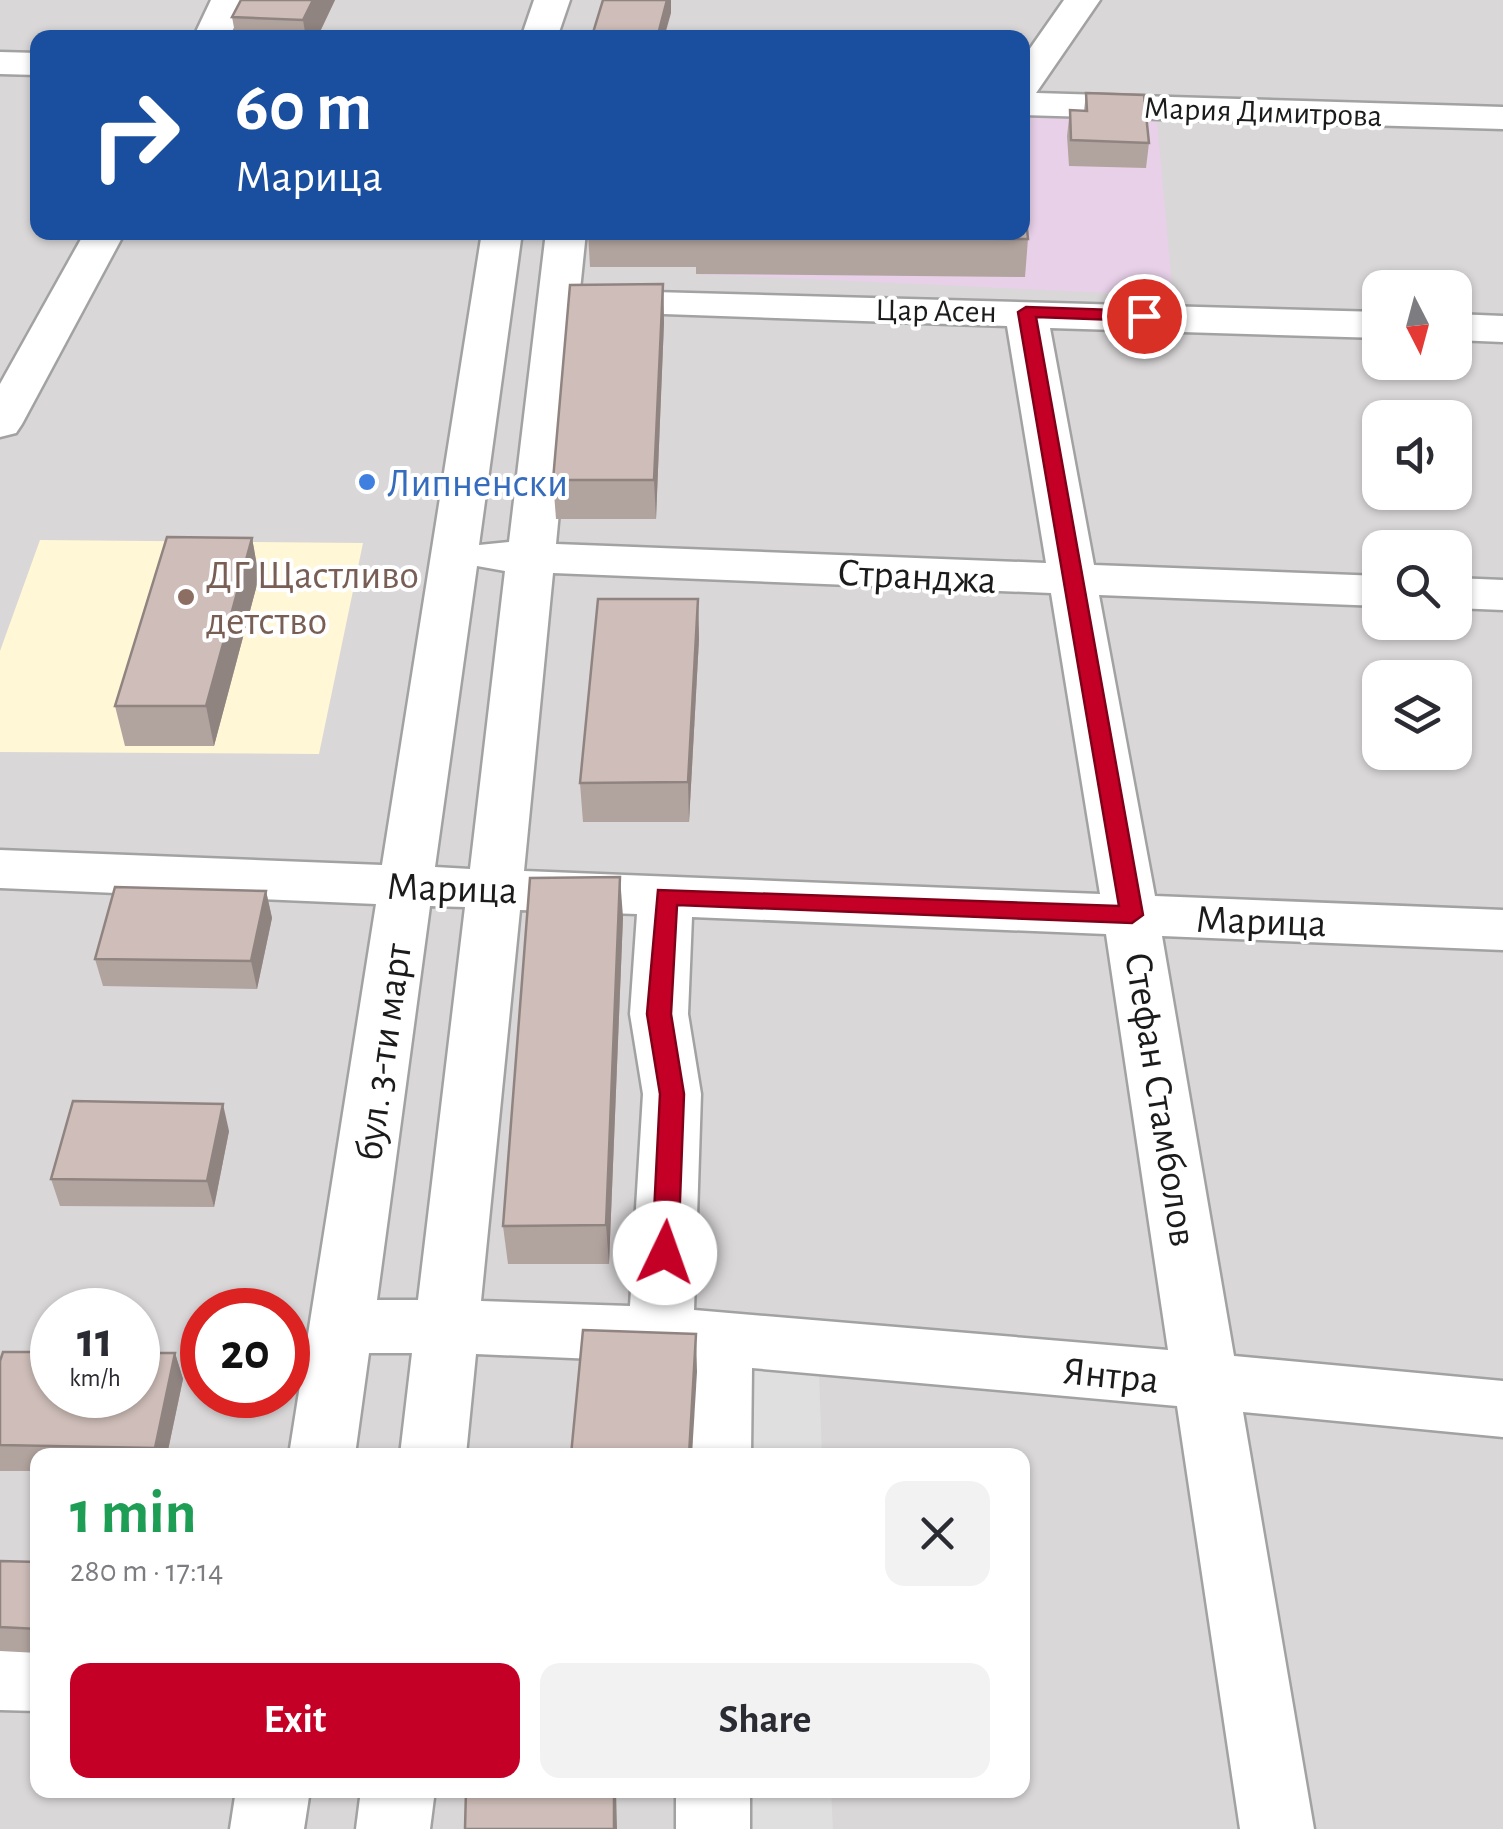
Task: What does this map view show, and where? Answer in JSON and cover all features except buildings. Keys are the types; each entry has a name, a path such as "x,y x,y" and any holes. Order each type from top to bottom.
{"street":[{"path":"215,30 230,0"},
{"path":"542,30 552,0"},
{"path":"1030,75 1082,0"},
{"path":"0,64 30,64"},
{"name":"Мария Димитрова","path":"1030,104 1503,118"},
{"path":"0,424 102,240"},
{"name":"бул. 3-ти март","path":"323,1448 501,240"},
{"path":"435,1448 565,240"},
{"name":"Цар Асен","path":"492,300 1362,323"},
{"name":"Стефан Стамболов","path":"1026,312 1132,915 1277,1829"},
{"path":"1472,328 1503,329"},
{"name":"Странджа","path":"455,556 1362,590"},
{"path":"1472,594 1503,595"},
{"name":"Марица","path":"0,869 1503,930"},
{"path":"666,896 659,1014 672,1094 691,1335 716,1448"},
{"name":"Янтра","path":"342,1326 446,1325 691,1335 1503,1408"},
{"path":"0,1678 30,1678"},
{"path":"268,1829 272,1798"},
{"path":"394,1829 397,1798"},
{"path":"713,1798 713,1829"}],"shaded area":[{"path":"0,0 1503,0 1503,1829 0,1829"},
{"path":"1030,116 1157,120 1173,296 696,274 698,240 1030,240"},
{"name":"ДГ Щастливо детство","path":"40,540 363,543 319,754 0,752 0,651"},
{"path":"720,1336 818,1345 822,1448 719,1448"},
{"path":"713,1798 831,1798 833,1829 713,1829"}],"place":[{"name":"Липненски","path":"367,482"},
{"name":"ДГ Щастливо детство","path":"186,597"}],"route":[{"path":"665,1253 672,1094 659,1014 666,896 1132,915 1026,312 1144,316"}]}
